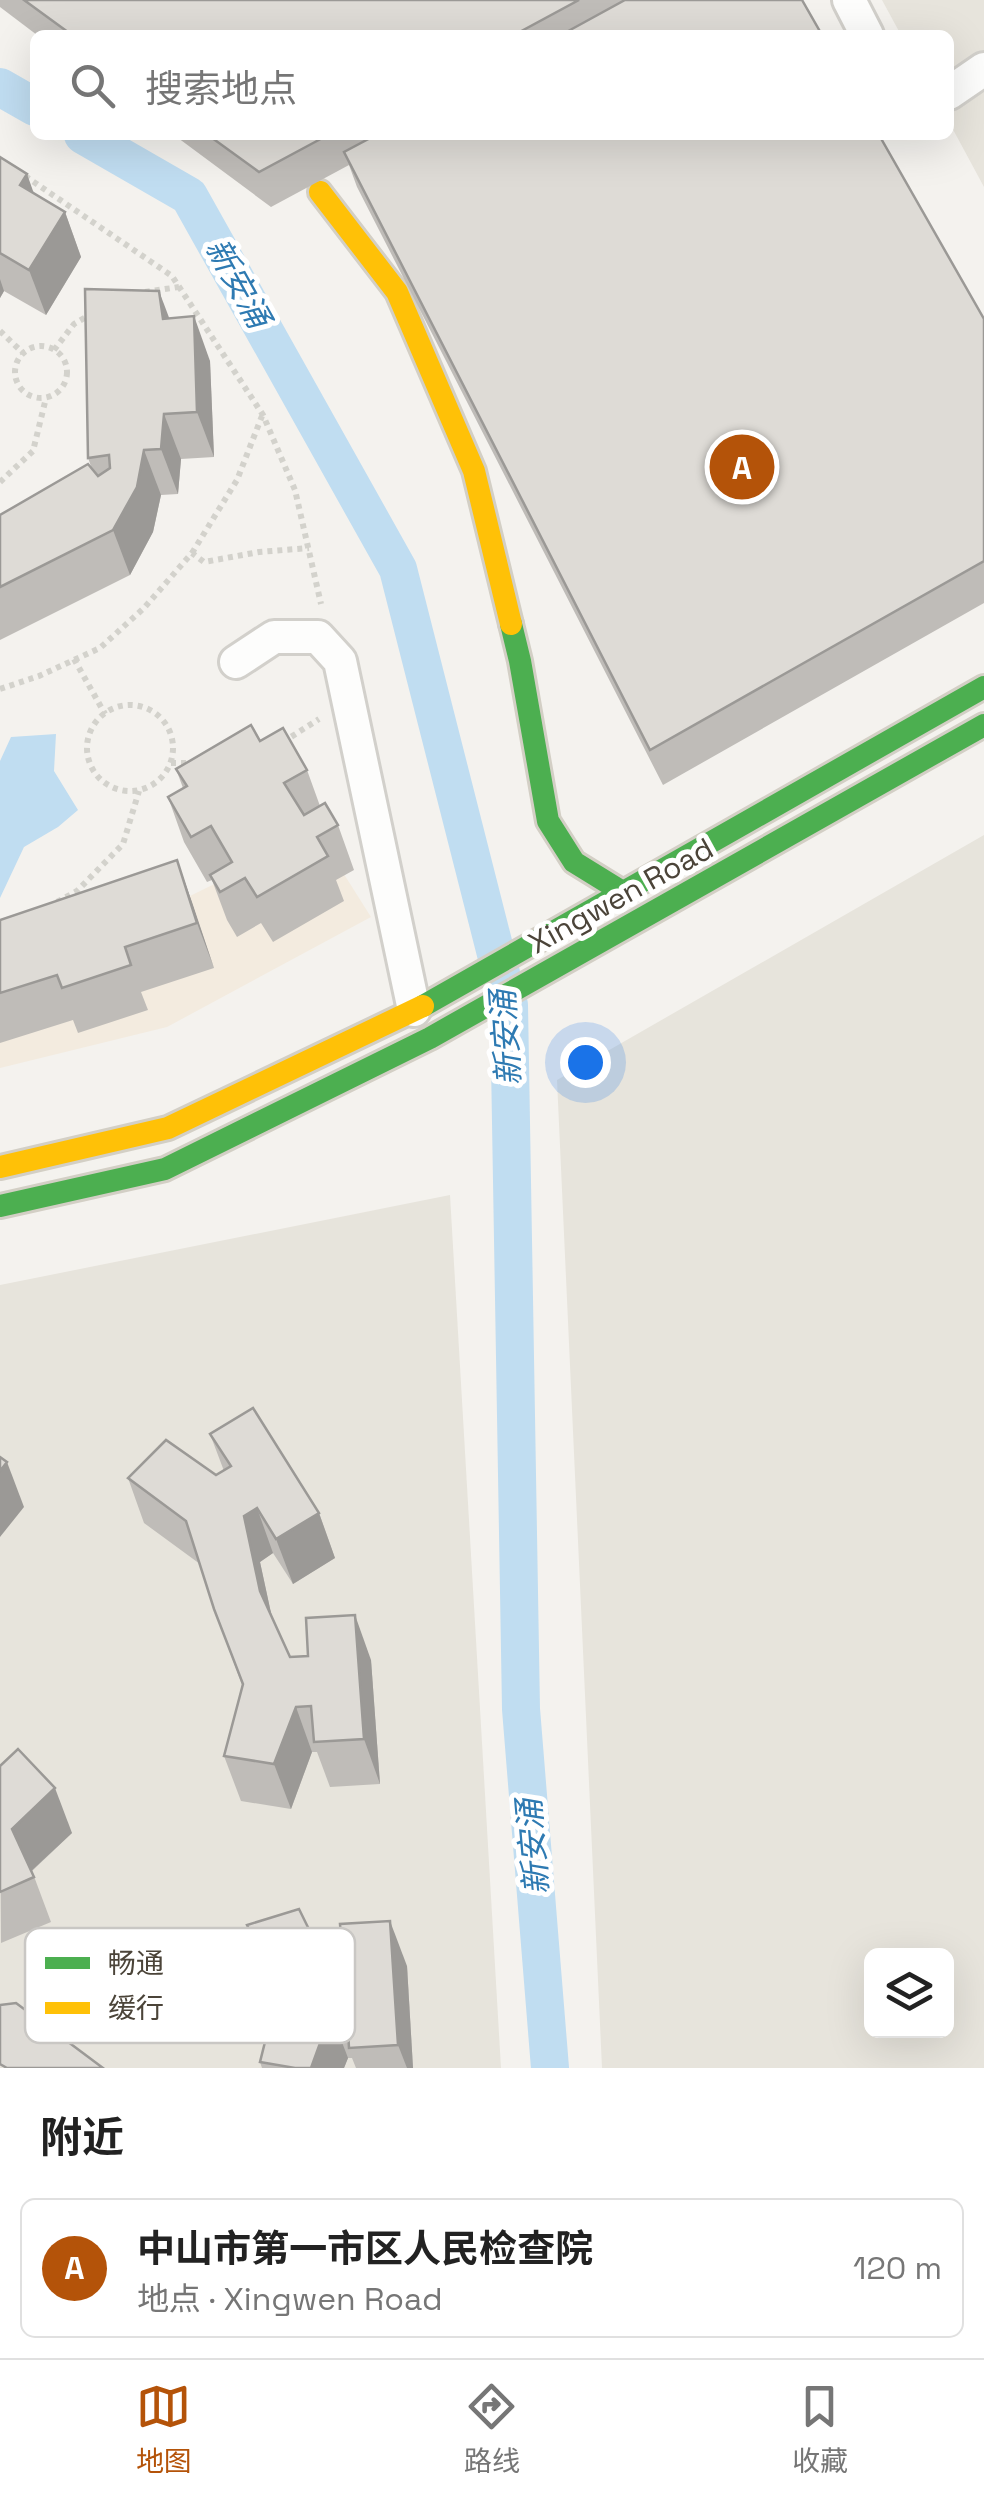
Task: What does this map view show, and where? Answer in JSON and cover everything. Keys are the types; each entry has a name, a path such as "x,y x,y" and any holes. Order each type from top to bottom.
{"main road":[{"path":"320,192 397,292 474,472 520,660 548,821 574,862 621,892"},
{"name":"Xingwen Road","path":"0,1167 168,1128 424,1005 984,687"},
{"name":"Xingwen Road","path":"0,1206 165,1169 442,1032 984,726"}],"street":[{"path":"849,0 865,30"},
{"path":"954,90 984,70"},
{"path":"236,662 274,637 318,637 340,662 424,1005"}],"path":[{"path":"16,170 172,276 263,414 295,490 323,610"},
{"path":"142,292 179,287"},
{"path":"54,350 74,324 107,305"},
{"path":"0,331 24,353"},
{"path":"38,346 54,350 66,364 61,388 46,398 37,398 17,384 15,368 24,353 38,346"},
{"path":"0,482 32,451 46,398"},
{"path":"0,689 100,648 129,621 192,553 237,480 263,414"},
{"path":"192,553 204,562 308,548"},
{"path":"74,660 105,714"},
{"path":"117,708 144,708 166,724 174,750 163,776 152,786 124,791 98,777 90,765 90,736 105,714 117,708"},
{"path":"280,744 322,716"},
{"path":"170,764 208,762"},
{"path":"53,904 77,891 123,844 138,791"}],"shaded area":[{"path":"882,0 984,0 984,187 954,131 954,30 898,30"},
{"path":"318,833 371,917 167,1027 0,1068 0,957 125,928"},
{"path":"984,835 984,2068 602,2068 557,1080"},
{"path":"450,1195 501,2068 0,2068 0,1285"}],"water":[{"path":"56,734 54,771 78,810 24,847 0,898 0,761 11,737"}],"building":[{"path":"24,0 579,0 523,30 65,30"},
{"path":"625,0 802,0 819,30 570,30"},
{"path":"215,140 319,140 259,172"},
{"path":"367,140 882,140 984,319 984,561 650,750 344,152"},
{"path":"0,157 27,174 20,185 65,212 29,270 0,253"},
{"path":"85,289 159,291 163,319 194,316 197,412 164,414 161,449 144,450 137,487 113,530 0,587 0,515 88,464 98,476 110,468 109,455 88,458"},
{"path":"251,725 260,741 283,728 307,770 284,783 304,815 325,803 338,825 317,837 328,856 257,897 245,878 220,892 210,875 232,862 211,826 191,837 168,797 187,786 176,769"},
{"path":"177,860 197,923 125,947 131,965 62,988 57,975 0,993 0,920"},
{"path":"253,1408 319,1513 276,1539 257,1508 244,1516 260,1591 290,1657 308,1656 306,1618 355,1615 364,1739 314,1742 311,1706 296,1707 274,1764 224,1756 243,1684 186,1521 128,1478 166,1440 216,1475 231,1466 210,1434"},
{"path":"18,1749 55,1788 12,1829 34,1877 0,1892 0,1766"},
{"path":"299,1909 308,1928 248,1928 247,1925"},
{"path":"390,1921 398,2045 349,2048 349,2043 355,2043 355,1928 340,1928 340,1924"},
{"path":"16,2003 25,2010 25,2043 70,2043 103,2068 7,2068 0,2064 0,2005"},
{"path":"265,2043 320,2043 311,2068 260,2062"}],"waterway":[{"name":"新安涌","path":"0,87 30,104"},
{"name":"新安涌","path":"92,140 189,196 398,569 509,1005 521,1709 550,2068"}],"traffic: fast":[{"path":"511,624 548,821 574,862 621,891"},
{"path":"423,1006 984,687"},
{"path":"0,1206 165,1169 430,1038 984,725"}],"traffic: slow":[{"path":"320,192 397,292 474,471 511,624"},
{"path":"0,1167 168,1128 423,1006"}],"place":[{"name":"中山市第一市区人民检查院","path":"742,467"}]}
